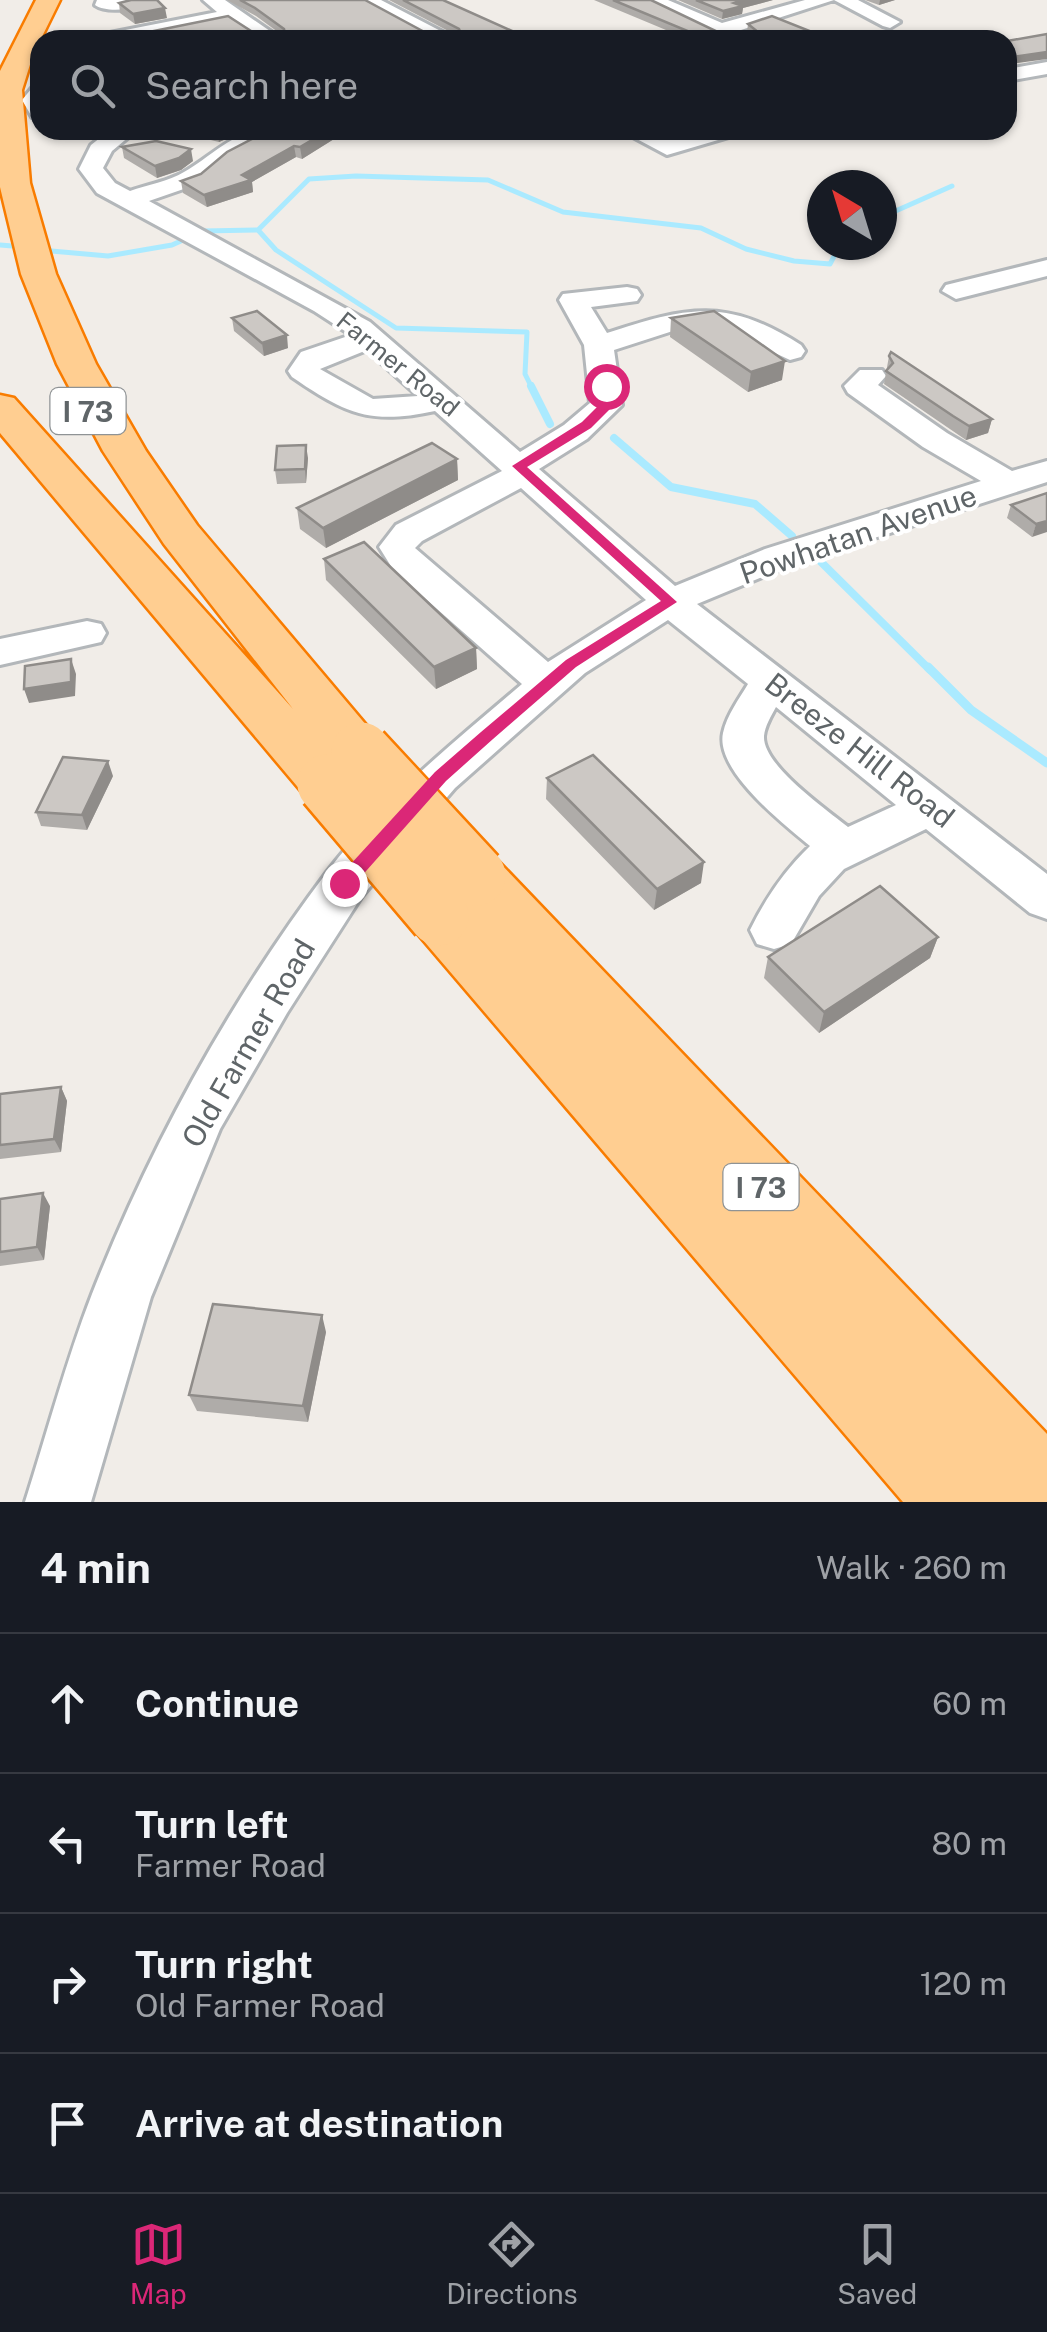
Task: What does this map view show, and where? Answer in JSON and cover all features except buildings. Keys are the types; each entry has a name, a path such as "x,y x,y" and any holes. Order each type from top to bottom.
{"highway":[{"name":"I 73","path":"31,30 48,0"},
{"name":"I 73","path":"30,32 9,87 2,140 8,218 29,304 129,479 252,632 344,768"},
{"path":"0,232 29,304"},
{"name":"I 73","path":"0,407 344,768 458,896 959,1502"},
{"name":"I 73","path":"458,896 1047,1496"}],"street":[{"path":"96,12 144,0"},
{"path":"366,0 428,30"},
{"path":"652,0 720,30 825,0"},
{"path":"843,0 890,22"},
{"path":"130,30 180,11 228,7 259,30"},
{"path":"1017,74 1047,68"},
{"name":"Farmer Road","path":"105,140 94,156 91,169 106,188 324,304 372,338 670,602"},
{"path":"146,140 154,141"},
{"path":"127,200 192,178 219,156 248,140"},
{"path":"651,140 667,148 694,140"},
{"path":"186,148 219,156"},
{"path":"956,292 1047,268"},
{"path":"548,684 407,564 397,548 409,532 522,469 606,405 599,345 573,300 626,294"},
{"path":"599,345 700,314 757,327 790,351"},
{"path":"372,338 312,358 303,371 364,409 381,412 444,400"},
{"path":"871,376 859,386 924,432 1008,483"},
{"name":"Powhatan Avenue","path":"670,602 778,557 1047,471"},
{"name":"Breeze Hill Road","path":"670,602 1047,900"},
{"name":"Old Farmer Road","path":"58,1502 121,1298 198,1117 268,998 344,883 440,776 571,664 670,602"},
{"path":"0,652 87,633"},
{"path":"770,679 742,736 744,754 756,771 844,849"},
{"path":"774,930 802,883 828,857 931,806"}],"waterway":[{"path":"258,230 309,179 356,176 488,180 563,212 701,228 746,249 794,261 830,264 832,260"},
{"path":"897,210 952,186"},
{"path":"40,250 108,256 172,245 203,231 258,230"},
{"path":"258,230 276,250 396,328 527,332 525,374 550,424"},
{"path":"0,245 25,247"},
{"path":"614,438 671,487 755,504 792,536"},
{"path":"818,559 930,670"},
{"path":"928,667 971,710 1047,763"}],"route":[{"path":"344,883 440,776 571,664 670,602 518,466 587,425 606,405 606,386"}]}
